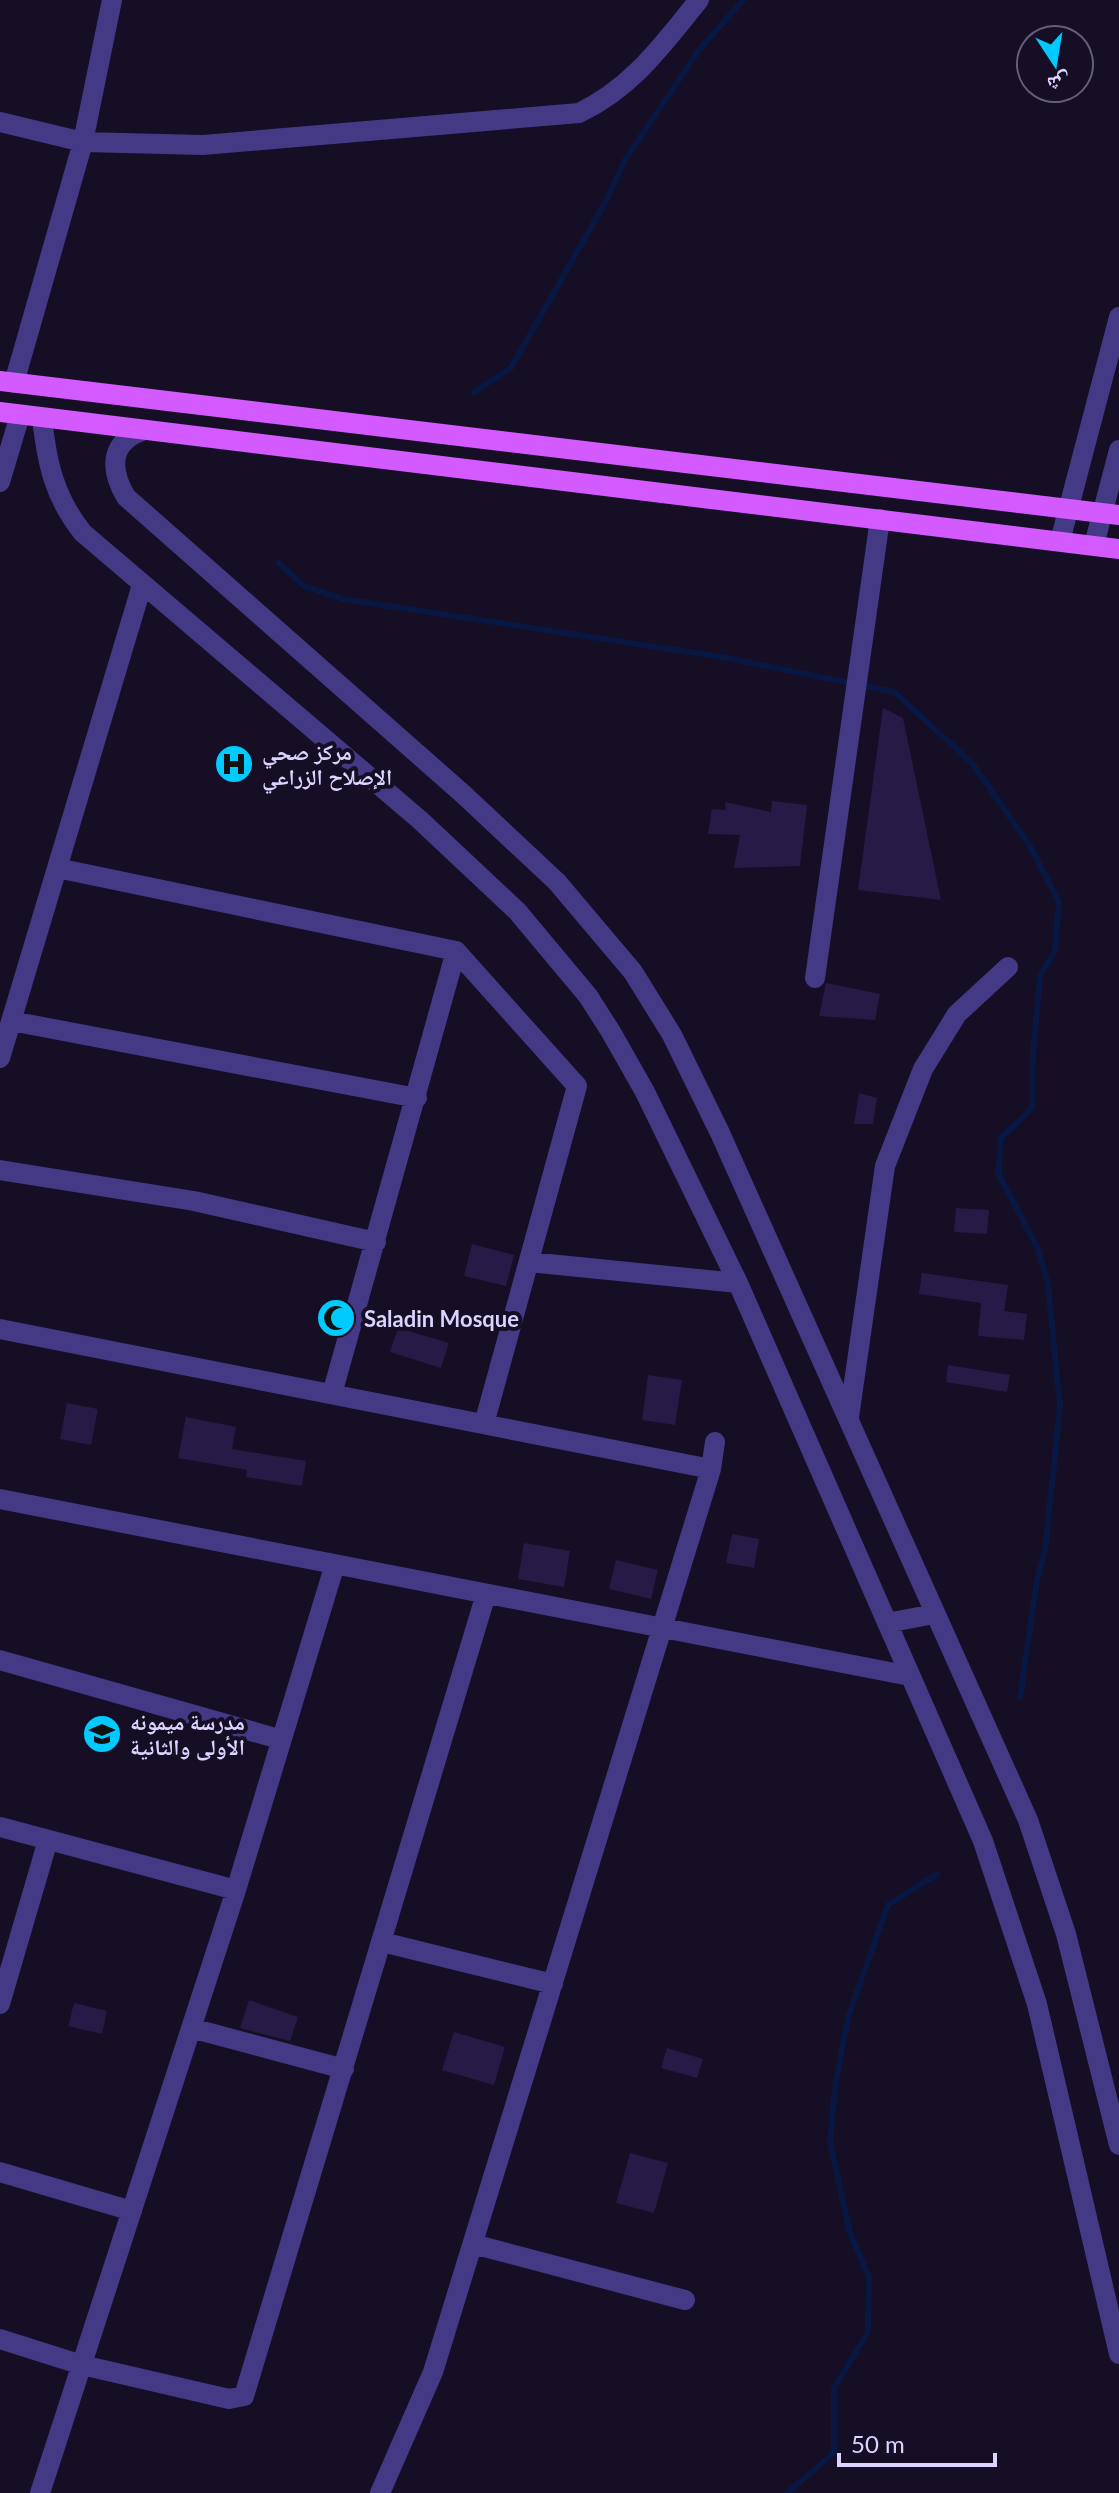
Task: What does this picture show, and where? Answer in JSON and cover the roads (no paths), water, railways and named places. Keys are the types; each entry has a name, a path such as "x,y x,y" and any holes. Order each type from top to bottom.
{"main road":[{"path":"7,382 1111,514"},
{"path":"10,413 1119,549"}],"street":[{"path":"7,382 83,142 112,0"},
{"path":"0,122 83,142 203,145 579,113 611,98 640,71 699,0"},
{"path":"1060,541 1119,317"},
{"path":"0,482 10,413"},
{"path":"42,418 50,476 63,506 83,533 420,820 544,941 588,996 611,1032 738,1283 983,1841 1019,1942 1119,2354"},
{"path":"145,430 120,443 115,454 114,470 126,497 510,835 585,913 633,972 672,1035 714,1121 1000,1755 1048,1875 1119,2145"},
{"path":"1094,545 1111,514 1119,450"},
{"path":"815,978 880,519"},
{"path":"0,1058 142,585"},
{"path":"57,868 456,951 577,1086 484,1424"},
{"path":"332,1394 456,951"},
{"path":"849,1419 885,1166 923,1069 957,1014 1008,967"},
{"path":"11,1021 417,1098"},
{"path":"0,1170 194,1201 376,1242"},
{"path":"529,1262 738,1283"},
{"path":"0,1329 711,1469"},
{"path":"380,2493 433,2372 711,1469 715,1442"},
{"path":"0,1499 910,1676"},
{"path":"40,2493 236,1890 279,1739 335,1564"},
{"path":"0,2339 82,2365 229,2399 244,2396 486,1594"},
{"path":"887,1623 934,1614"},
{"path":"0,1660 279,1739"},
{"path":"0,1827 236,1890"},
{"path":"0,2004 48,1840"},
{"path":"382,1942 553,1984"},
{"path":"191,2028 344,2069"},
{"path":"0,2172 132,2211"},
{"path":"473,2244 685,2300"}],"waterway":[{"path":"474,392 511,368 606,201 625,160 699,50 743,0"},
{"path":"279,563 304,586 343,599 722,657 894,692 972,763 1030,846 1059,902 1055,951 1040,975 1032,1108 1001,1138 998,1173 1037,1247 1048,1284 1060,1406 1045,1551 1037,1580 1020,1697"},
{"path":"787,2493 834,2453 834,2388 868,2332 869,2277 850,2233 830,2142 836,2080 849,2014 888,1905 937,1874"}],"place":[{"name":"مركز صحي الإصلاح الزراعي","path":"234,764"},
{"name":"Saladin Mosque","path":"336,1318"},
{"name":"مدرسة ميمونه الأولى والثانية","path":"102,1734"}]}
